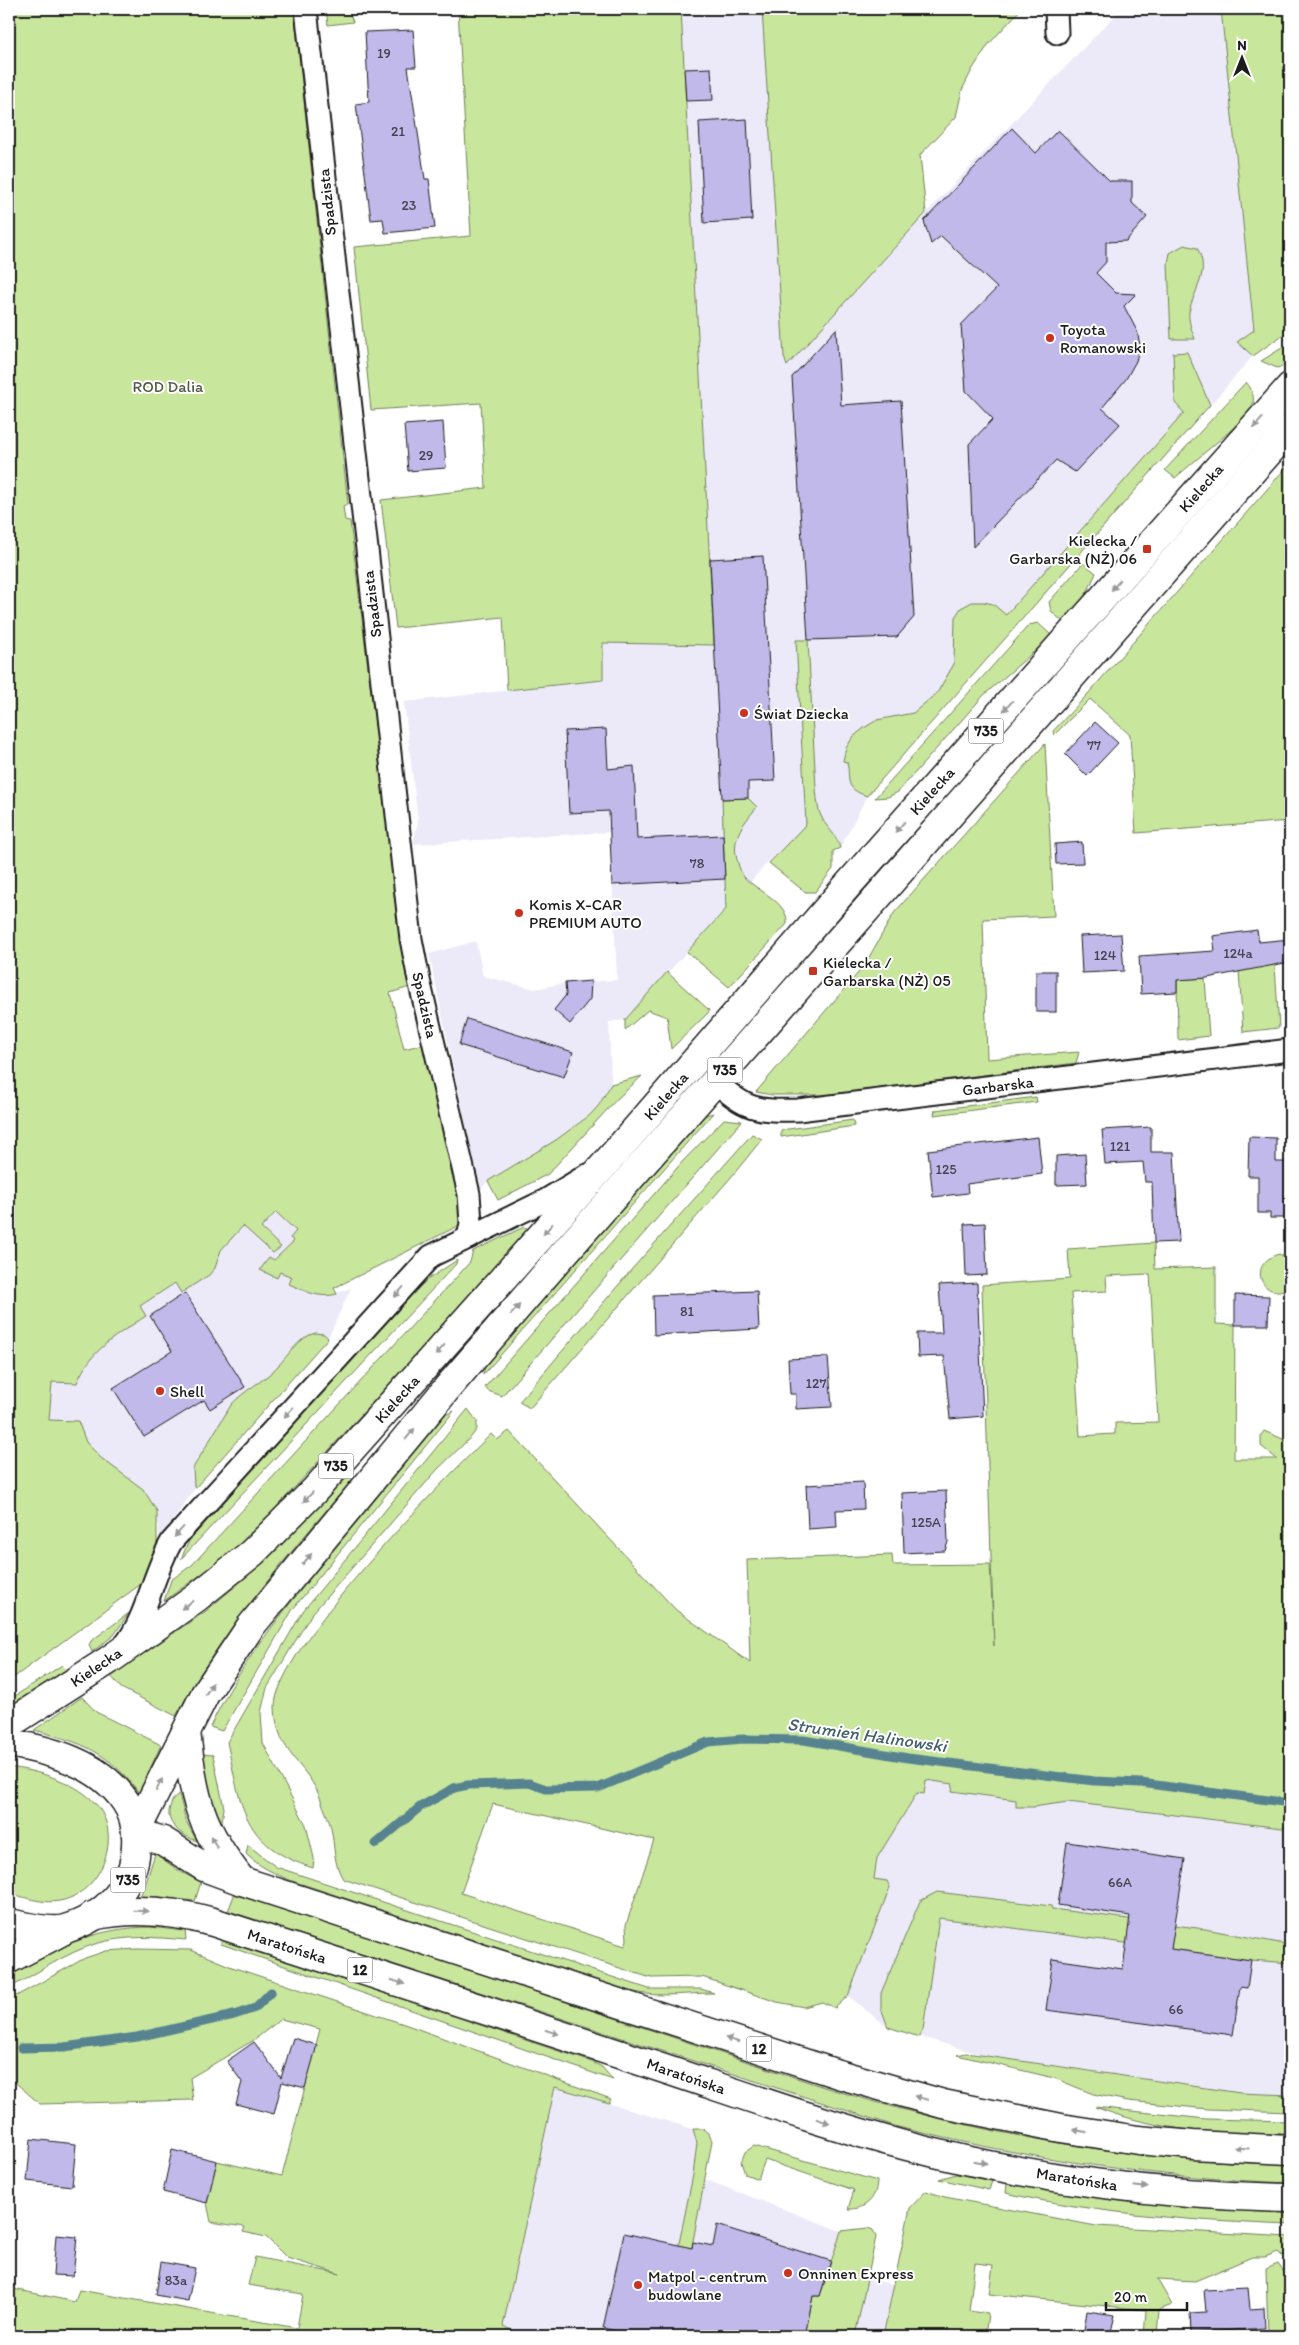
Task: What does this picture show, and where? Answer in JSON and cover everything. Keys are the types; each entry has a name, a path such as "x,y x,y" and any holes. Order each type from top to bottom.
{"main road":[{"name":"Kielecka","path":"9,1724 119,1652 196,1598 252,1553 314,1491 615,1153 855,878 1290,387"},
{"name":"Kielecka","path":"137,1831 205,1694 251,1626 456,1379 1290,428"},
{"path":"186,1732 193,1783 201,1816 218,1850 242,1881"},
{"path":"9,1743 48,1752 90,1769 105,1780 126,1802 137,1831"},
{"name":"12","path":"137,1831 163,1841 204,1867 242,1881 819,2068 943,2104 1061,2128 1138,2140 1290,2150"},
{"name":"735","path":"92,1916 108,1906 123,1890 134,1866 137,1831"},
{"name":"Maratońska","path":"92,1916 108,1912 169,1912 213,1922 776,2106 907,2146 1014,2169 1117,2185 1208,2194 1290,2198"},
{"name":"12","path":"64,1930 92,1916"},
{"path":"9,1923 42,1929 64,1930"},
{"path":"9,1959 64,1930"}],"street":[{"name":"Spadzista","path":"306,9 411,939 469,1194 471,1223 468,1238"},
{"path":"1056,9 1057,33"},
{"name":"Garbarska","path":"715,1082 744,1105 764,1110 798,1110 1290,1050"},
{"path":"119,1652 130,1639 164,1554 172,1541 431,1256 568,1187 615,1153"},
{"name":"Spadzista","path":"469,1194 480,1212 492,1220 501,1222"}],"shaded area":[{"path":"681,9 762,9 784,357 787,365 926,213 1121,9 1221,9 1254,330 1238,343 1253,356 1072,564 876,783 867,796 840,848 839,842 821,817 771,859 625,1020 609,1022 611,1084 595,1110 556,1140 488,1181 480,1190 429,954 476,941 483,976 535,989 565,983 617,980 610,832 413,844 418,822 404,702 603,680 603,643 714,645"},
{"path":"277,1212 296,1232 292,1277 328,1296 351,1288 328,1338 196,1487 159,1540 159,1525 112,1467 86,1442 80,1430 49,1420 52,1381 77,1383 87,1363 102,1345 145,1316 139,1306 175,1283 181,1293 218,1261 221,1250 243,1226 281,1247 261,1228"},
{"path":"926,1780 953,1784 953,1791 1017,1800 1016,1806 1050,1805 1068,1802 1290,1829 1290,2095 1240,2093 982,2055 888,2027 848,1996 890,1887 889,1882 874,1879 877,1858"},
{"path":"555,2087 693,2129 697,2143 693,2175 841,2231 853,2233 846,2275 922,2290 911,2336 524,2336 503,2326"}],"green space":[{"name":"ROD Dalia","path":"9,9 294,9 348,504 343,506 345,520 350,521 405,968 410,987 390,993 404,1049 424,1044 457,1189 462,1224 334,1288 337,1294 324,1296 312,1294 289,1284 292,1277 280,1272 277,1278 260,1270 269,1257 274,1260 294,1241 290,1238 296,1231 276,1212 261,1228 281,1247 273,1253 243,1226 221,1250 215,1268 209,1275 181,1293 175,1283 140,1306 146,1316 105,1344 89,1361 77,1383 52,1382 49,1420 78,1421 86,1442 101,1458 143,1489 157,1511 157,1546 141,1584 9,1681"},
{"path":"326,9 348,9 353,22 328,25"},
{"path":"458,9 681,9 714,645 603,643 603,680 507,690 503,617 396,628 381,500 486,488 481,403 371,410 354,247 471,236"},
{"path":"762,9 1021,9 988,45 972,70 962,90 956,117 920,155 926,213 787,366 784,357"},
{"path":"1221,9 1290,9 1290,330 1253,356 1237,342 1254,330"},
{"path":"1184,245 1197,248 1202,265 1202,273 1189,312 1195,339 1171,339 1168,263 1170,253"},
{"path":"1290,343 1290,364 1277,368 1261,361"},
{"path":"1187,352 1210,405 867,796 854,790 850,783 847,762 843,761 846,748 853,737 877,720 913,713 937,693 954,664 955,617 961,608 972,602 984,602 993,604 1006,615 1184,413 1175,403 1173,353"},
{"path":"1246,382 1253,397 1250,414 1175,478 1165,470"},
{"path":"1290,463 1290,821 1136,833 1130,735 1090,699 1054,735 1053,731 1087,695"},
{"path":"1083,563 1096,573 1087,593 1063,622 1051,611 1049,602"},
{"path":"1038,623 1052,636 984,695 898,792 888,797 875,798 1029,625"},
{"path":"796,640 808,640 818,806 823,820 839,843 840,848 833,851 833,869 815,892 805,892 769,863 806,824"},
{"path":"1045,744 1054,916 983,919 987,1059 1079,1052 1076,1063 829,1095 772,1095 756,1092 864,966 894,913"},
{"path":"748,798 757,807 742,826 737,839 735,847 739,866 744,877 771,897 783,909 787,924 729,987 687,952 726,909 722,799"},
{"path":"1274,950 1279,1028 1243,1032 1239,970"},
{"path":"667,972 709,1010 671,1049 667,1017 648,1010 625,1030 625,1020"},
{"path":"1205,978 1209,1036 1178,1040 1177,980"},
{"path":"642,1076 617,1099 548,1174 498,1200 488,1181 556,1140 590,1115 599,1105 611,1084"},
{"path":"1036,1097 1037,1102 934,1115 935,1110"},
{"path":"713,1113 483,1375 486,1361 696,1123 706,1115"},
{"path":"724,1119 742,1121 502,1396 488,1391 485,1387 684,1160"},
{"path":"853,1120 854,1126 781,1137 781,1130"},
{"path":"752,1134 762,1139 733,1175 530,1408 519,1402 632,1269"},
{"path":"524,1227 527,1228 524,1237 253,1533 217,1563 164,1601 171,1580 192,1565 462,1271 470,1262 473,1251"},
{"path":"1154,1243 1155,1269 1216,1267 1216,1324 1235,1325 1234,1459 1277,1459 1261,1446 1261,1435 1264,1431 1290,1442 1290,1829 1068,1802 1033,1807 1016,1807 1016,1800 952,1791 953,1784 926,1780 924,1794 917,1793 877,1858 874,1879 887,1881 890,1887 848,1996 835,2008 822,2002 804,2007 777,2002 702,1977 651,1978 343,1879 336,1861 330,1825 321,1800 281,1736 275,1707 282,1681 302,1647 331,1607 403,1525 491,1434 497,1440 509,1431 676,1610 750,1663 747,1560 892,1555 893,1565 990,1564 994,1646 982,1285 1070,1279 1068,1249","holes":["1150,1274 1158,1422 1115,1423 1115,1434 1080,1436 1071,1293 1107,1291 1106,1276","493,1804 654,1840 626,1925 627,1940 625,1946 461,1893"]},
{"path":"1279,1254 1290,1259 1290,1287 1280,1291 1272,1290 1266,1286 1260,1273 1263,1265 1269,1259"},
{"path":"457,1260 456,1264 181,1559 189,1541 404,1300 427,1280"},
{"path":"315,1333 324,1334 328,1338 196,1487 194,1486 193,1468 231,1405 272,1372 304,1338"},
{"path":"468,1409 477,1421 477,1429 472,1436 437,1470 311,1615 267,1688 261,1712 263,1743 306,1825 314,1858 313,1868 289,1859 272,1848 258,1835 249,1821 236,1786 227,1742 303,1611"},
{"path":"454,1411 293,1609 222,1731 210,1727 236,1679 267,1634 318,1568 445,1415"},
{"path":"352,1473 355,1476 236,1622 215,1652 176,1716 121,1688 111,1676 206,1611 265,1561"},
{"path":"129,1613 114,1635 92,1652 89,1645 91,1641"},
{"path":"62,1665 67,1670 9,1709 9,1700"},
{"path":"82,1697 96,1712 161,1745 139,1793 128,1779 105,1758 67,1739 34,1730"},
{"path":"203,1754 213,1755 224,1808 221,1828 208,1792"},
{"path":"9,1767 31,1771 65,1782 85,1794 102,1813 107,1826 108,1839 102,1867 84,1889 72,1897 48,1902 9,1893"},
{"path":"179,1794 186,1821 197,1841 181,1833 172,1824 170,1819 171,1803"},
{"path":"248,1845 276,1867 649,1989 701,1989 714,1993 664,1995 634,1992 292,1881 268,1870 251,1859 246,1854"},
{"path":"155,1853 179,1871 201,1882 195,1901 158,1897 139,1898 145,1886"},
{"path":"937,1892 1051,1906 1052,1909 1205,1929 1290,1945 1290,1963 1251,1960 939,1918 923,2030 919,2037 888,2027 881,2008 881,1993 920,1901"},
{"path":"235,1893 827,2088 884,2104 999,2132 1114,2151 1172,2158 1290,2164 1290,2183 1191,2177 1093,2165 995,2149 898,2127 228,1911"},
{"path":"150,1927 185,1931 186,1940 140,1938 106,1941 74,1952 13,1986 9,1977 16,1971 46,1955 88,1937 117,1930"},
{"path":"221,1939 592,2062 602,2067 613,2080 221,1944"},
{"path":"136,1949 191,1950 232,1967 407,2025 611,2099 609,2103 555,2087 503,2326 524,2336 9,2336 9,2288 75,2302 79,2290 297,2328 303,2294 248,2285 255,2257 340,2274 287,2258 266,2237 243,2232 245,2227 211,2222 207,2203 217,2161 282,2176 320,2029 281,2019 254,2040 190,2078 193,2100 40,2104 9,2077 9,2000 85,1958 106,1951"},
{"path":"966,2053 1240,2093 1290,2095 1290,2112 1208,2109 1128,2101 1093,2094 1054,2078 957,2055"},
{"path":"1095,2107 1206,2119 1290,2121 1290,2133 1241,2134 1191,2130 1142,2121"},
{"path":"693,2129 703,2129 709,2134 712,2141 675,2336 660,2336 693,2175 697,2143"},
{"path":"754,2146 877,2181 875,2193 865,2205 848,2209 854,2190 765,2160 758,2179 745,2174 741,2162 745,2152"},
{"path":"956,2174 992,2181 989,2190 939,2179"},
{"path":"1007,2183 1148,2204 1290,2213 1290,2225 1183,2219 1076,2206 1006,2193"},
{"path":"926,2191 945,2197 1096,2226 1290,2237 1290,2253 1283,2257 1278,2252 1265,2257 1252,2257 1195,2281 1157,2279 1172,2305 1159,2310 1157,2336 1144,2336 1146,2310 989,2294 993,2265 975,2263 969,2311 988,2314 985,2336 883,2336 910,2208"},
{"path":"868,2228 873,2230 876,2237 855,2336 805,2336 813,2296 820,2296 841,2231"},
{"path":"1278,2264 1283,2271 1290,2272 1290,2336 1240,2336 1268,2335 1266,2269"}],"building":[{"path":"413,30 416,67 408,67 425,179 429,179 435,228 385,233 383,219 371,220 356,104 369,102 365,32"},
{"path":"711,68 713,100 686,101 684,69"},
{"path":"747,119 752,220 704,223 699,122"},
{"name":"Toyota Romanowski","path":"1012,128 1036,153 1058,130 1110,181 1132,181 1132,203 1147,217 1126,241 1106,242 1106,262 1096,273 1116,293 1136,294 1124,306 1137,331 1140,345 1136,361 1126,379 1102,408 1120,424 1075,472 1056,460 973,547 969,444 993,419 966,391 961,325 997,288 941,236 931,244 924,221"},
{"path":"836,329 841,405 901,401 914,617 897,637 808,640 792,377"},
{"path":"443,422 446,468 408,471 404,425"},
{"name":"Świat Dziecka","path":"763,556 775,781 748,782 748,798 722,799 710,559"},
{"path":"1095,722 1118,743 1087,776 1065,754"},
{"path":"606,729 608,769 634,766 637,839 723,835 725,879 612,885 609,811 569,813 565,731"},
{"path":"1082,842 1083,863 1056,864 1055,844"},
{"path":"1257,930 1259,942 1290,939 1290,962 1207,978 1177,980 1177,992 1141,994 1139,956 1215,951 1213,936"},
{"path":"1121,934 1124,971 1082,973 1080,936"},
{"path":"1036,971 1056,971 1056,1012 1036,1012"},
{"path":"591,981 590,999 570,1024 554,1010 566,995 565,983"},
{"path":"467,1019 573,1052 564,1077 459,1045"},
{"path":"1151,1127 1151,1152 1174,1152 1179,1242 1154,1243 1152,1182 1145,1182 1143,1162 1105,1164 1102,1130"},
{"path":"1038,1137 1042,1174 967,1184 968,1193 933,1197 928,1150"},
{"path":"1249,1137 1276,1138 1276,1162 1290,1162 1290,1218 1270,1218 1270,1213 1258,1213 1258,1176 1248,1176"},
{"path":"1085,1154 1087,1184 1056,1185 1056,1156"},
{"path":"985,1223 987,1275 966,1276 964,1224"},
{"path":"977,1283 983,1416 950,1419 944,1356 918,1357 917,1333 942,1333 939,1285"},
{"path":"757,1291 759,1329 654,1335 653,1295"},
{"path":"185,1293 245,1387 210,1409 204,1400 144,1437 113,1388 172,1351 150,1316"},
{"path":"1235,1295 1269,1296 1268,1325 1235,1325"},
{"path":"828,1357 832,1407 796,1409 796,1394 790,1394 788,1359"},
{"path":"863,1482 864,1509 836,1510 837,1527 808,1529 806,1485"},
{"path":"946,1491 948,1542 945,1551 904,1553 902,1493"},
{"path":"1067,1842 1185,1859 1171,1949 1251,1960 1247,1988 1240,1987 1233,2035 1046,2010 1053,1959 1123,1969 1130,1916 1058,1905"},
{"path":"293,2038 317,2045 305,2088 282,2082 274,2114 236,2104 242,2082 227,2061 254,2042 281,2078"},
{"path":"31,2139 76,2144 72,2186 27,2181"},
{"path":"172,2150 217,2161 207,2203 163,2192"},
{"path":"717,2225 831,2261 820,2296 813,2296 805,2336 639,2336 603,2328 624,2233 692,2248 693,2242 713,2246"},
{"path":"56,2235 77,2237 73,2276 53,2275"},
{"path":"161,2262 195,2268 188,2301 156,2295"},
{"path":"1248,2288 1250,2309 1264,2308 1265,2328 1191,2333 1190,2313 1206,2312 1204,2290"},
{"path":"1087,2311 1115,2315 1110,2336 1083,2336"}],"waterway":[{"name":"Strumień Halinowski","path":"376,1844 420,1807 454,1788 468,1785 529,1783 546,1789 598,1788 708,1742 743,1739 804,1740 908,1758 1094,1781 1141,1783 1290,1803"},
{"name":"Strumień Halinowski","path":"21,2048 64,2047 137,2037 234,2015 255,2008 271,1992"}],"place":[{"name":"Toyota Romanowski","path":"1050,338"},
{"name":"Kielecka / Garbarska (NŻ) 06","path":"1147,549"},
{"name":"Świat Dziecka","path":"744,713"},
{"name":"Komis X-CAR PREMIUM AUTO","path":"519,913"},
{"name":"Kielecka / Garbarska (NŻ) 05","path":"813,971"},
{"name":"Shell","path":"160,1391"},
{"name":"Onninen Express","path":"788,2273"},
{"name":"Matpol - centrum budowlane","path":"638,2285"}]}
